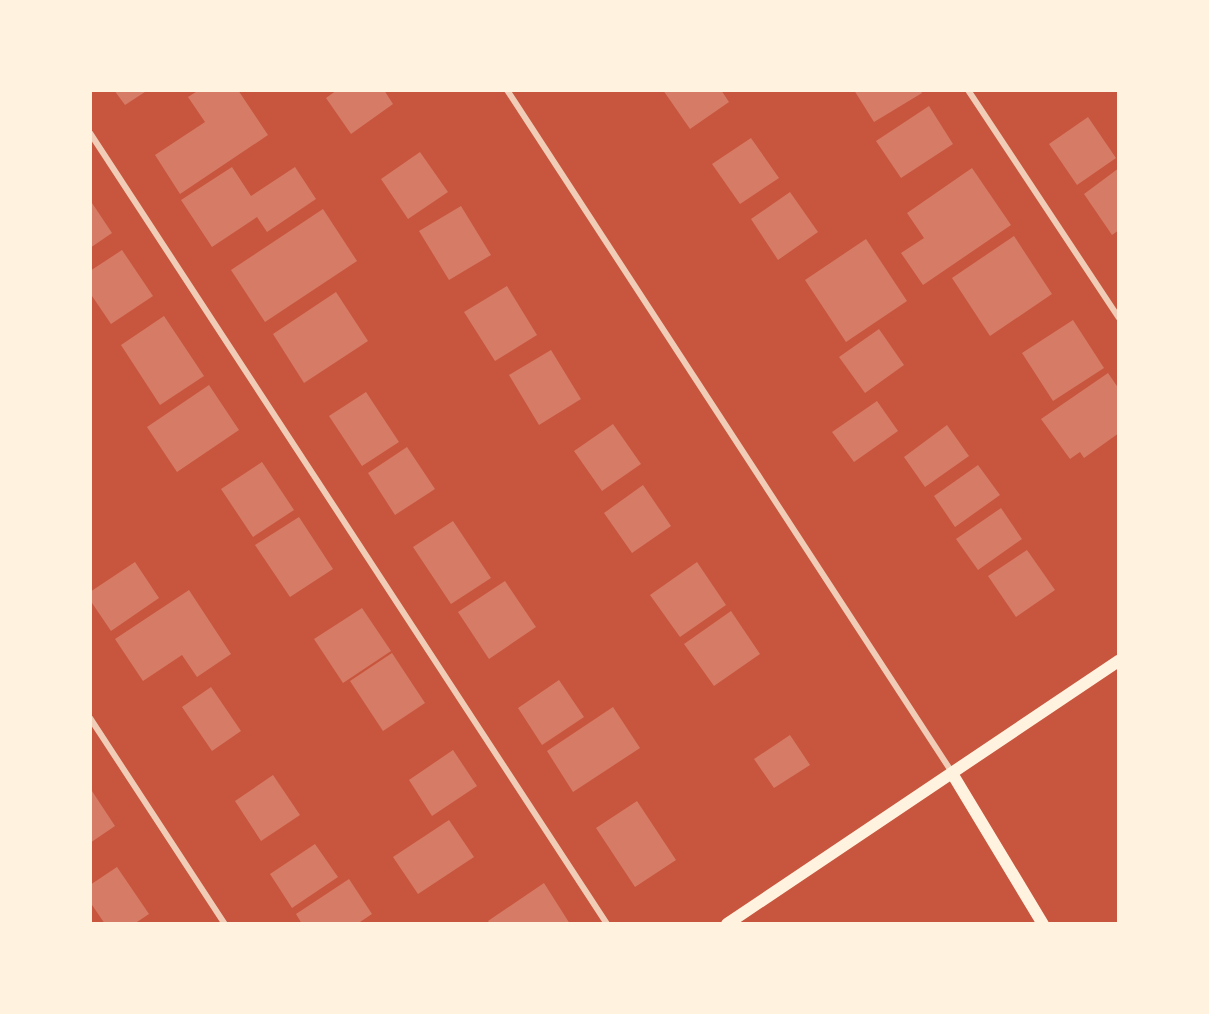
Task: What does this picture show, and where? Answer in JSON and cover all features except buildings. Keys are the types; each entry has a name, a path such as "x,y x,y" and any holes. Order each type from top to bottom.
{"main road":[{"path":"727,924 1119,662"},
{"path":"953,775 1043,924"}],"street":[{"path":"507,90 953,775"},
{"path":"968,90 1119,318"},
{"path":"90,133 607,924"},
{"path":"90,718 225,924"}]}
